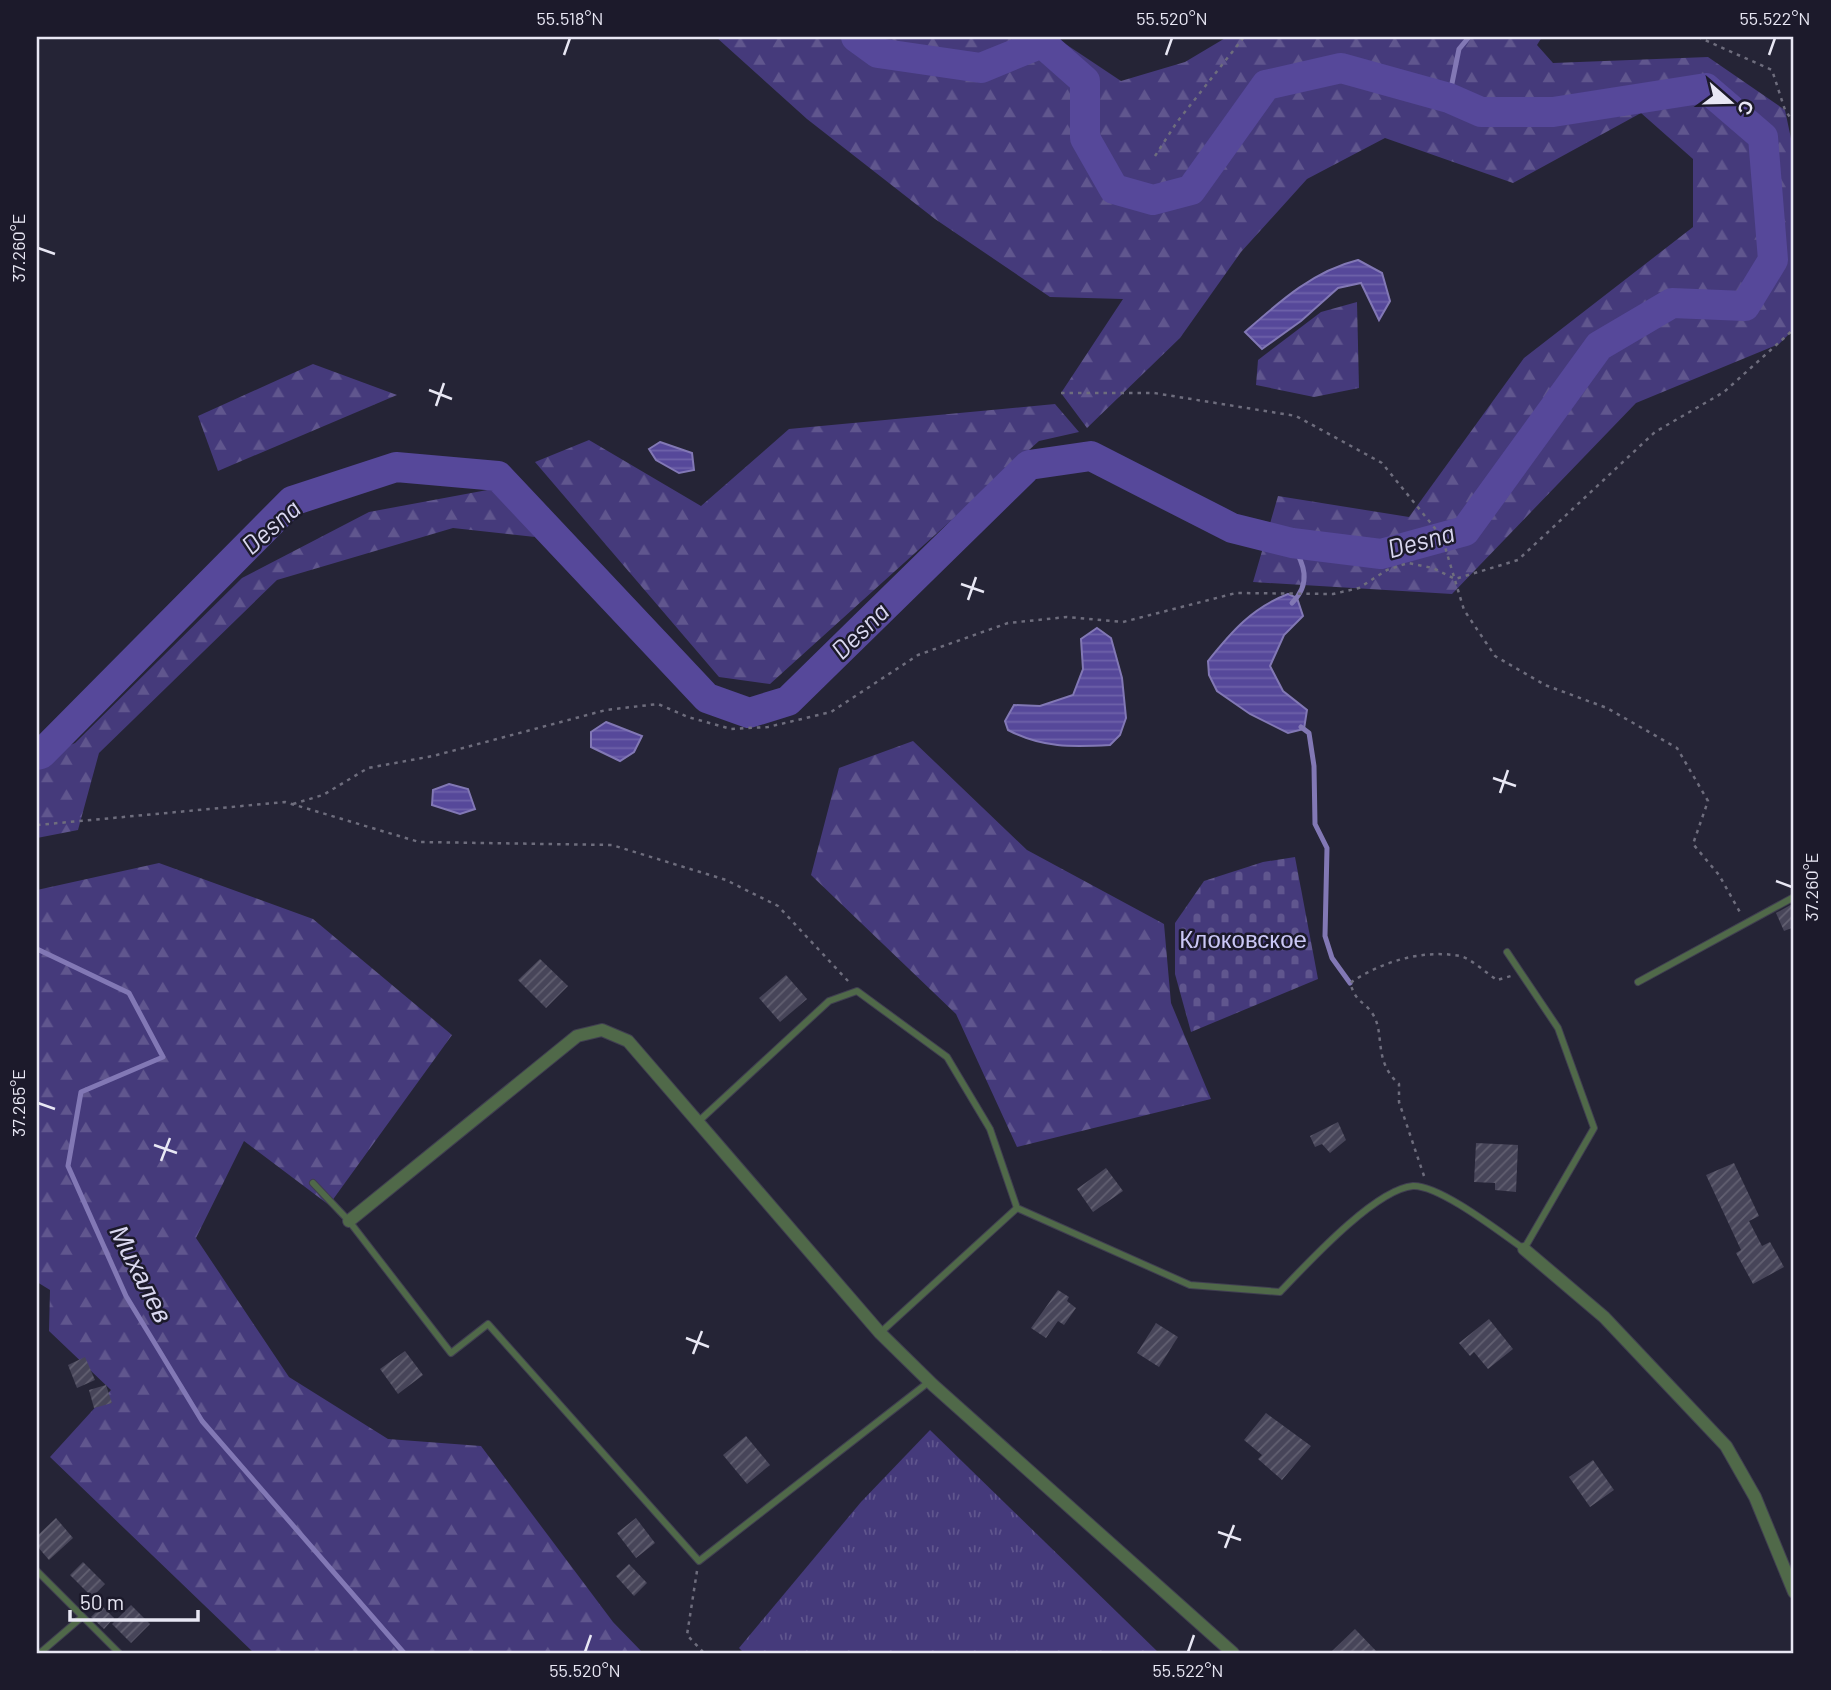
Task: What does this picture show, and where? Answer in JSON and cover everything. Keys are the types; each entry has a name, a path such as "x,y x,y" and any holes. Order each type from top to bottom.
{"street":[{"path":"349,1221 577,1035 602,1030 628,1041 880,1333 1233,1653"},
{"path":"1524,1249 1605,1317 1726,1446 1755,1497 1794,1592"}],"lane":[{"path":"1638,982 1794,897"},
{"path":"699,1121 829,1001 857,991 947,1057 990,1129 1017,1208 1189,1285 1280,1292 1362,1213 1391,1195 1413,1186 1467,1209 1524,1249 1594,1128 1558,1028 1507,952"},
{"path":"313,1183 349,1221 451,1353 488,1324 699,1561 930,1381"},
{"path":"880,1333 1017,1208"},
{"path":"37,1572 119,1653"},
{"path":"40,1653 82,1617"}],"path":[{"path":"1155,156 1177,122 1244,37"},
{"path":"1698,37 1772,70 1786,110 1794,123"},
{"path":"293,804 323,795 368,768 433,756 606,710 658,705 688,718 732,729 768,727 831,712 918,655 1008,623 1066,617 1124,622 1236,593 1332,594 1359,588 1387,570 1408,563 1433,568 1455,579 1518,560 1655,432 1724,392 1794,329"},
{"path":"1060,393 1154,393 1296,416 1382,463 1442,537 1464,610 1495,656 1545,685 1607,708 1677,748 1709,801 1693,844 1719,875 1746,923"},
{"path":"37,825 285,802 419,842 612,845 726,880 778,906 857,991"},
{"path":"1432,1192 1422,1173 1399,1102 1399,1084 1388,1074 1374,1015 1355,999 1350,983 1372,968 1417,955 1462,956 1497,980 1522,974"},
{"path":"699,1561 687,1635 704,1653"}],"green space":[{"path":"716,37 1055,37 1121,81 1185,62 1227,37 1542,37 1537,45 1553,63 1708,57 1785,110 1794,153 1794,329 1779,344 1636,403 1452,594 1253,582 1278,496 1409,517 1524,358 1693,227 1693,159 1641,113 1513,183 1385,138 1307,179 1241,252 1180,338 1087,428 1061,393 1123,299 1050,297 935,219 807,119"},
{"path":"1357,302 1359,388 1314,397 1256,385 1258,360 1321,312"},
{"path":"313,364 397,395 218,471 198,416"},
{"path":"1055,404 1079,432 1039,441 770,684 719,677 535,462 589,440 701,506 789,429"},
{"path":"498,488 535,537 453,528 277,580 99,753 78,830 37,838 37,760 75,743 242,578 369,512"},
{"path":"913,741 1027,850 1164,924 1171,1003 1211,1099 1017,1147 956,1014 811,875 839,768"},
{"name":"Клоковское","path":"1295,857 1318,979 1191,1032 1175,974 1175,923 1204,881 1263,862"},
{"path":"159,863 313,919 452,1035 329,1205 244,1141 196,1238 289,1377 388,1439 481,1446 613,1622 643,1653 254,1653 50,1457 111,1390 49,1331 50,1290 37,1282 37,890"},
{"path":"930,1430 1159,1653 744,1653 739,1648 861,1502"}],"shaded area":[{"path":"1358,260 1382,273 1390,301 1379,320 1361,283 1338,288 1301,321 1262,349 1245,332 1311,280"},
{"path":"660,442 692,453 694,470 679,473 656,460 649,449"},
{"path":"1288,594 1297,598 1303,616 1284,635 1270,666 1283,691 1307,710 1304,729 1288,733 1250,714 1217,691 1209,675 1208,661 1253,613"},
{"path":"1097,628 1111,638 1122,678 1126,718 1120,735 1110,745 1070,746 1033,740 1008,730 1005,721 1014,705 1040,706 1073,695 1083,669 1081,639"},
{"path":"606,722 642,736 634,752 620,761 591,747 591,732"},
{"path":"449,784 468,789 475,809 460,814 432,805 433,790"}],"building":[{"path":"1794,903 1794,927 1784,931 1776,913"},
{"path":"540,959 568,986 546,1008 518,980"},
{"path":"786,975 807,999 780,1022 759,998"},
{"path":"1338,1122 1346,1140 1330,1153 1322,1144 1315,1147 1310,1136"},
{"path":"1476,1143 1518,1145 1516,1192 1495,1190 1495,1183 1474,1182"},
{"path":"1734,1163 1759,1216 1749,1221 1762,1246 1770,1242 1784,1267 1753,1284 1736,1253 1741,1250 1706,1175"},
{"path":"1106,1168 1123,1191 1093,1212 1077,1189"},
{"path":"1058,1290 1069,1297 1067,1301 1076,1308 1064,1325 1058,1321 1046,1338 1031,1328"},
{"path":"1489,1319 1513,1349 1488,1369 1474,1352 1470,1356 1459,1343"},
{"path":"1156,1323 1178,1337 1159,1367 1137,1353"},
{"path":"405,1351 423,1375 398,1394 380,1369"},
{"path":"85,1357 95,1380 77,1388 68,1365"},
{"path":"106,1385 112,1403 94,1408 89,1390"},
{"path":"1266,1413 1311,1446 1282,1480 1258,1459 1262,1455 1244,1440"},
{"path":"746,1436 770,1465 747,1484 723,1455"},
{"path":"1593,1460 1614,1490 1590,1507 1569,1477"},
{"path":"56,1518 73,1538 49,1560 37,1546 37,1536"},
{"path":"636,1518 655,1543 636,1558 617,1533"},
{"path":"83,1562 105,1584 92,1597 70,1575"},
{"path":"629,1564 647,1583 634,1596 616,1576"},
{"path":"131,1605 150,1624 131,1643 112,1624"},
{"path":"102,1606 114,1618 104,1629 91,1617"},
{"path":"1355,1629 1378,1653 1330,1653"}],"waterway":[{"name":"Desna","path":"37,755 41,754 292,501 396,467 498,476 707,698 749,713 788,701 1029,465 1091,456 1232,528 1292,543 1381,554 1465,531 1599,346 1672,303 1745,306 1773,260 1763,137 1706,88 1553,112 1481,112 1449,98 1341,68 1266,85 1191,190 1153,200 1114,189 1085,138 1085,81 1042,43 981,68 878,53 856,37"},
{"path":"1449,98 1459,49 1469,37"},
{"path":"1292,543 1304,573 1302,588 1292,603"},
{"path":"1301,727 1309,733 1314,766 1315,824 1327,848 1325,936 1332,958 1350,983"},
{"name":"Михалев","path":"37,949 129,993 163,1057 81,1092 68,1166 126,1296 202,1421 404,1653"}]}
